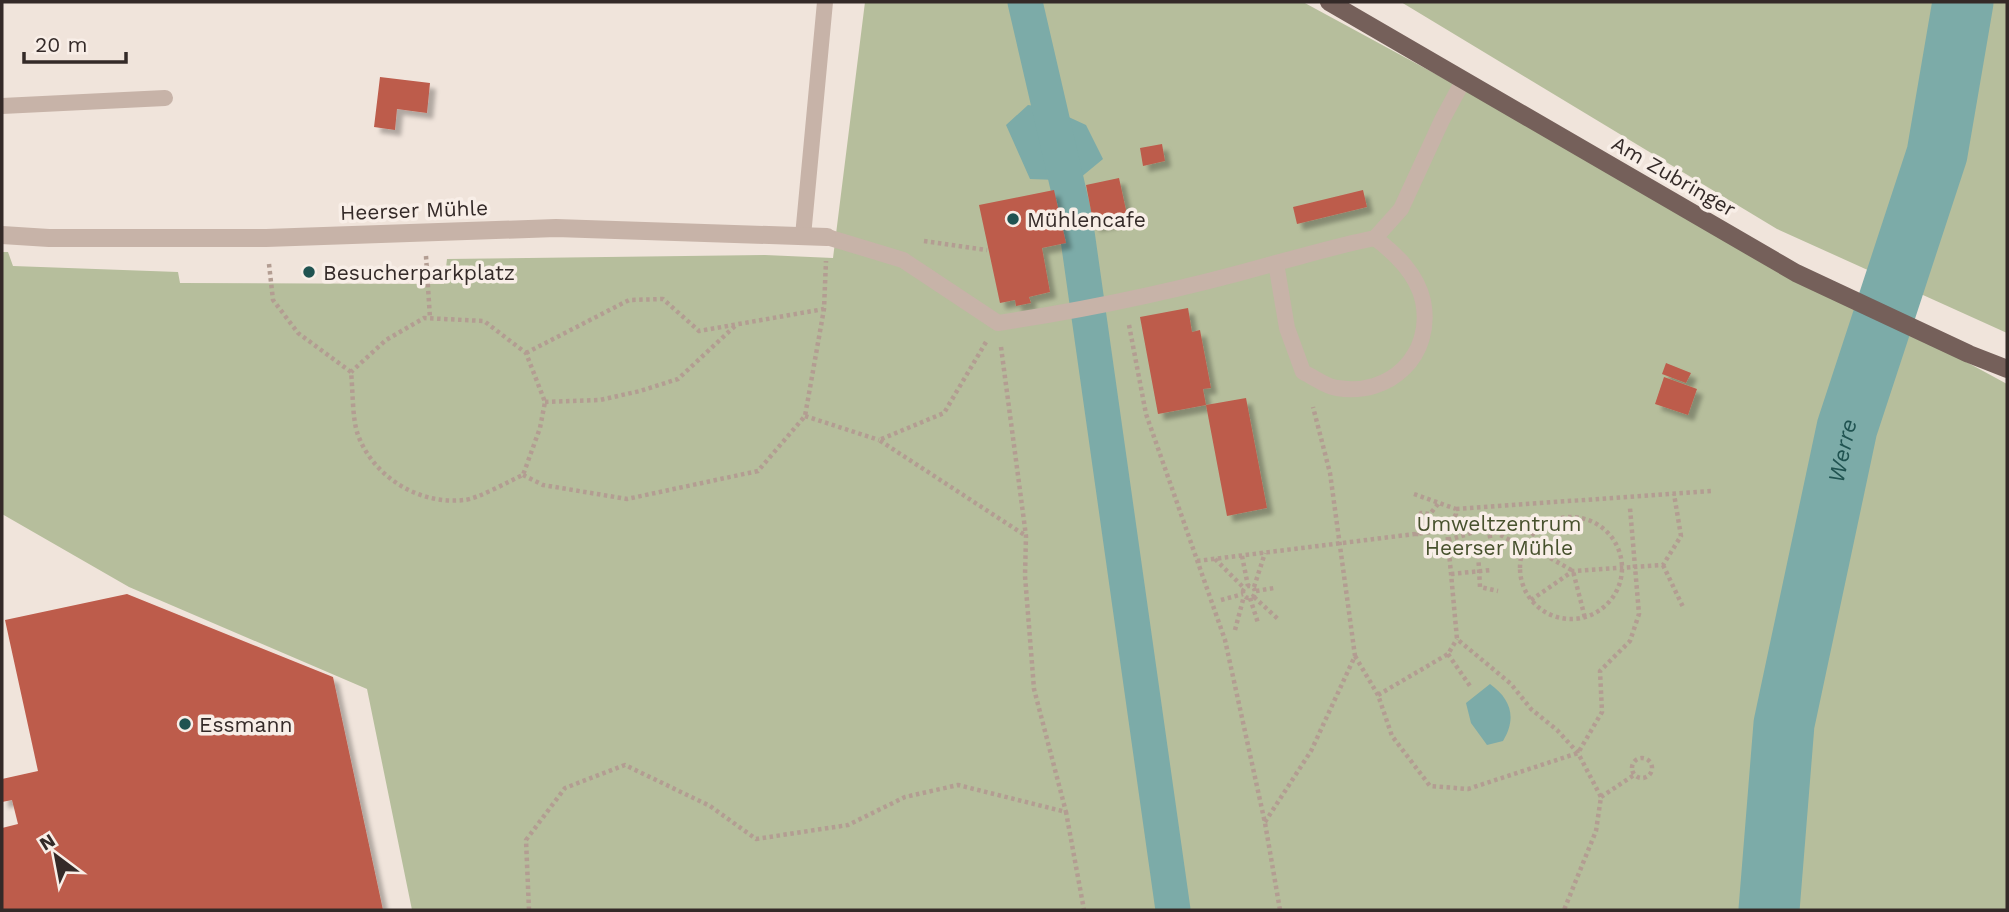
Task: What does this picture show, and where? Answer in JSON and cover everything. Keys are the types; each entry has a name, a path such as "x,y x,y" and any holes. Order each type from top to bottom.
{"main road":[{"name":"Am Zubringer","path":"1329,2 1796,273 2007,369"}],"street":[{"name":"Heerser Mühle","path":"2,235 49,238 266,238 556,228 827,237"}],"lane":[{"path":"803,236 825,2"},
{"path":"827,237 903,260 998,323 1117,302 1276,263 1329,247 1375,238 1401,209 1463,81"},
{"path":"2,106 165,98"},
{"path":"1276,263 1287,328 1303,372 1335,388 1368,389 1395,378 1412,358 1425,322 1423,299 1413,279 1399,257 1375,238"}],"path":[{"path":"424,233 430,318"},
{"path":"523,475 543,485 627,499 758,471 805,416 824,309 827,237"},
{"path":"266,238 273,300 298,333 351,372 358,435 374,464 400,487 434,499 467,500 523,475 540,428 545,402 526,353 484,321 424,318 386,340 351,372"},
{"path":"903,260 914,240 987,250"},
{"path":"526,353 629,300 663,299 699,331 824,309"},
{"path":"1117,302 1146,414 1225,640 1265,823 1280,910"},
{"path":"879,440 944,413 998,323"},
{"path":"998,323 1026,536 1025,576 1034,689 1066,812 1084,910"},
{"path":"545,402 600,400 678,379 737,325"},
{"path":"1303,372 1331,472 1355,656 1378,695 1392,736 1430,786 1468,789 1578,753 1602,712 1600,671 1630,641 1639,614 1630,508"},
{"path":"805,416 879,440 1026,536"},
{"path":"1414,494 1456,509 1711,491"},
{"path":"1663,565 1681,536 1674,494"},
{"path":"1416,536 1422,513 1430,514 1438,503"},
{"path":"1378,695 1448,654 1457,639 1447,530 1456,509"},
{"path":"1561,518 1591,520 1604,528 1614,539 1623,568 1622,581 1616,594 1597,613 1570,620 1555,617 1542,611 1524,589 1520,575 1525,546 1541,527 1561,518"},
{"path":"1448,540 1488,528 1573,571 1663,565"},
{"path":"1488,528 1493,550 1478,551 1480,587 1498,591"},
{"path":"1197,561 1416,536 1447,530"},
{"path":"1235,630 1265,553"},
{"path":"1242,555 1258,624"},
{"path":"1215,559 1278,619"},
{"path":"1663,565 1683,607"},
{"path":"1451,574 1491,570"},
{"path":"1531,600 1573,571"},
{"path":"1573,571 1585,618"},
{"path":"1221,600 1274,588"},
{"path":"1457,639 1511,684 1531,709 1557,730 1578,753 1601,797 1596,831 1564,910"},
{"path":"1448,654 1470,686"},
{"path":"1265,823 1311,751 1355,656"},
{"path":"1644,758 1651,762 1653,769 1649,776 1641,778 1634,775 1632,767 1636,760 1644,758"},
{"path":"529,910 526,840 565,788 625,765 710,806 756,839 848,825 905,797 958,785 1066,812"},
{"path":"1601,797 1634,775"}],"green space":[{"name":"Umweltzentrum Heerser Mühle","path":"865,2 1303,2 2007,384 2007,910 412,910 367,689 129,587 2,514 2,252 8,252 13,266 178,272 180,283 444,284 447,259 765,255 833,258"},
{"path":"1401,2 2007,2 2007,333 1777,229"}],"water":[{"path":"1028,105 1049,108 1086,125 1103,159 1080,178 1090,228 1067,232 1057,180 1030,179 1006,125"},
{"path":"1490,684 1503,696 1511,717 1503,741 1487,745 1471,723 1466,703"}],"building":[{"path":"380,77 430,83 427,113 397,109 395,130 374,127"},
{"path":"1162,144 1165,161 1143,166 1140,148"},
{"path":"1119,178 1128,219 1094,226 1086,185"},
{"path":"1054,190 1066,243 1042,248 1050,292 1029,297 1031,303 1016,306 1015,300 1000,303 979,205"},
{"path":"1363,190 1367,207 1297,224 1293,207"},
{"path":"1188,308 1192,332 1200,330 1211,388 1203,389 1206,405 1158,414 1140,317"},
{"path":"1666,363 1691,373 1686,383 1662,374"},
{"path":"1664,377 1697,389 1688,415 1655,404"},
{"path":"1246,398 1267,508 1227,516 1206,405"},
{"name":"Essmann","path":"127,594 333,677 383,910 2,910 2,828 18,824 12,800 2,802 2,779 38,771 5,620"}],"waterway":[{"path":"1025,2 1075,218 1173,910"},
{"name":"Werre","path":"1769,910 1784,724 1847,428 1937,154 1963,2"}],"place":[{"name":"Mühlencafe","path":"1013,219"},
{"name":"Besucherparkplatz","path":"309,272"},
{"name":"Essmann","path":"185,724"}]}
